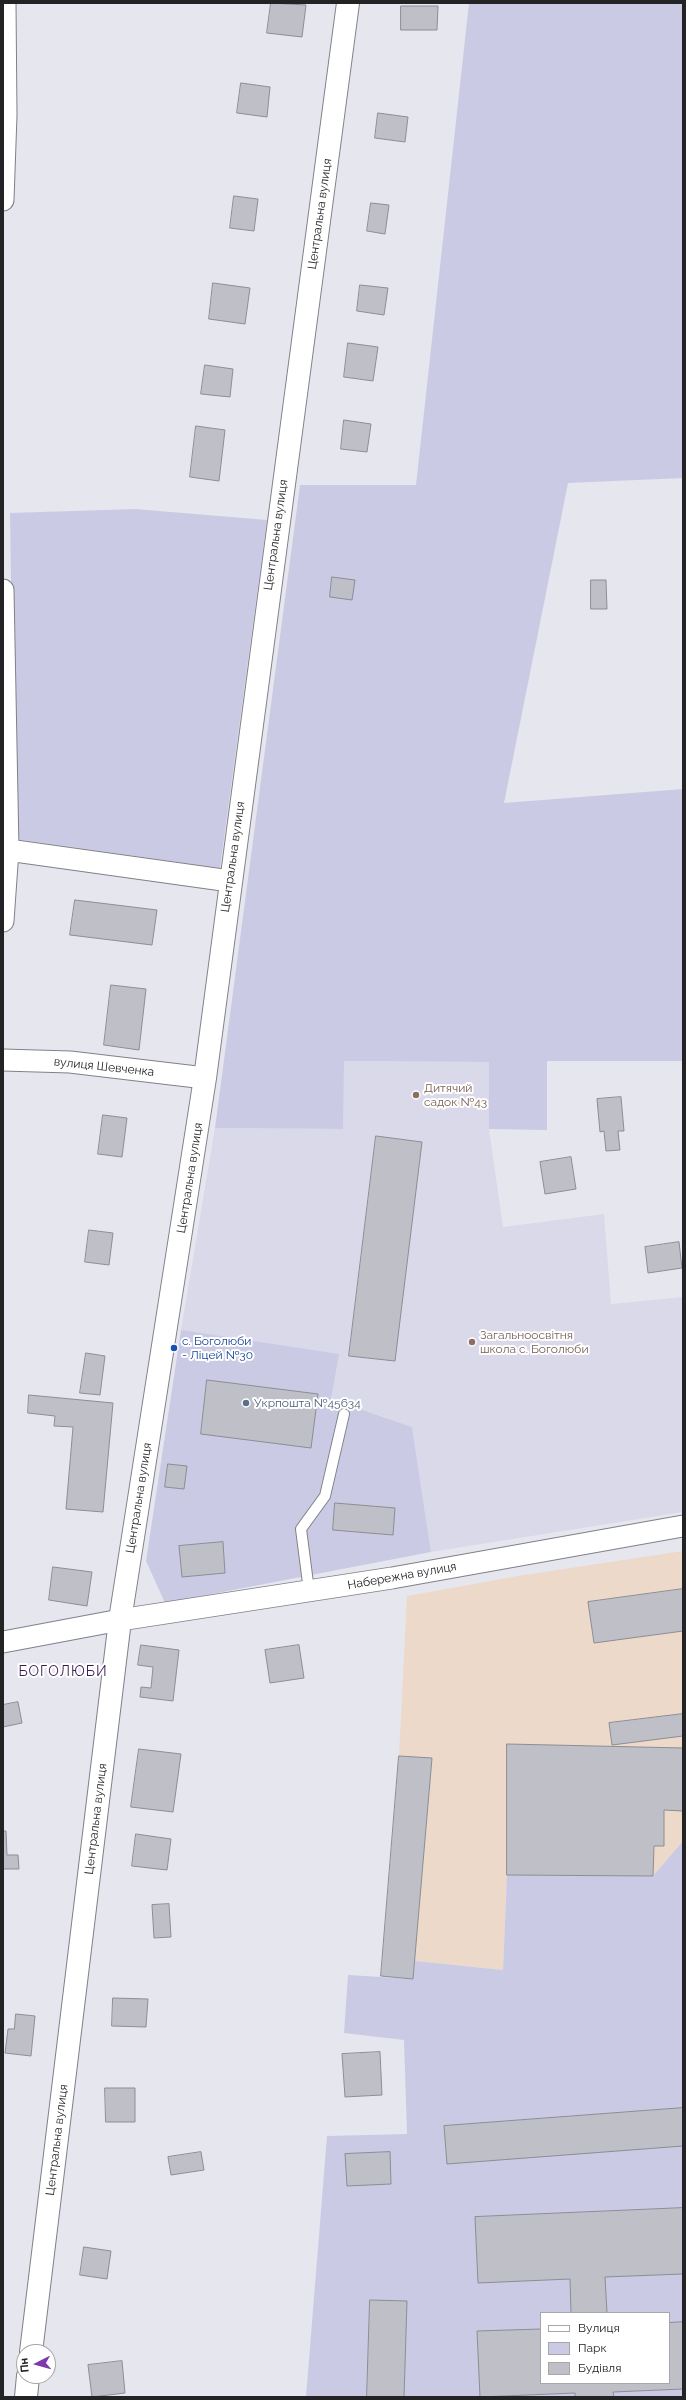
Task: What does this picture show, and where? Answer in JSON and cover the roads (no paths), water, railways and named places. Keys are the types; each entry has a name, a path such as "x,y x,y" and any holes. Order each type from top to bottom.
{"street":[{"path":"3,200 6,115 5,3"},
{"name":"Центральна вулиця","path":"32,2344 120,1620 205,1078 348,3"},
{"path":"3,590 8,850 3,921"},
{"path":"8,850 230,881"},
{"name":"вулиця Шевченка","path":"3,1060 70,1062 205,1078"},
{"name":"Набережна вулиця","path":"120,1620 309,1591 683,1526"},
{"path":"3,1642 120,1620"},
{"path":"26,2397 27,2384"}],"lane":[{"path":"309,1591 301,1529 325,1496 344,1414"}],"place":[{"name":"Дитячий садок №43","path":"416,1095"},
{"name":"Загальноосвітня школа с. Боголюби","path":"472,1342"},
{"name":"с. Боголюби - Ліцей №30","path":"174,1348"},
{"name":"Укрпошта №45634","path":"246,1403"}],"district":[{"name":"БОГОЛЮБИ","path":"63,1672"}]}
